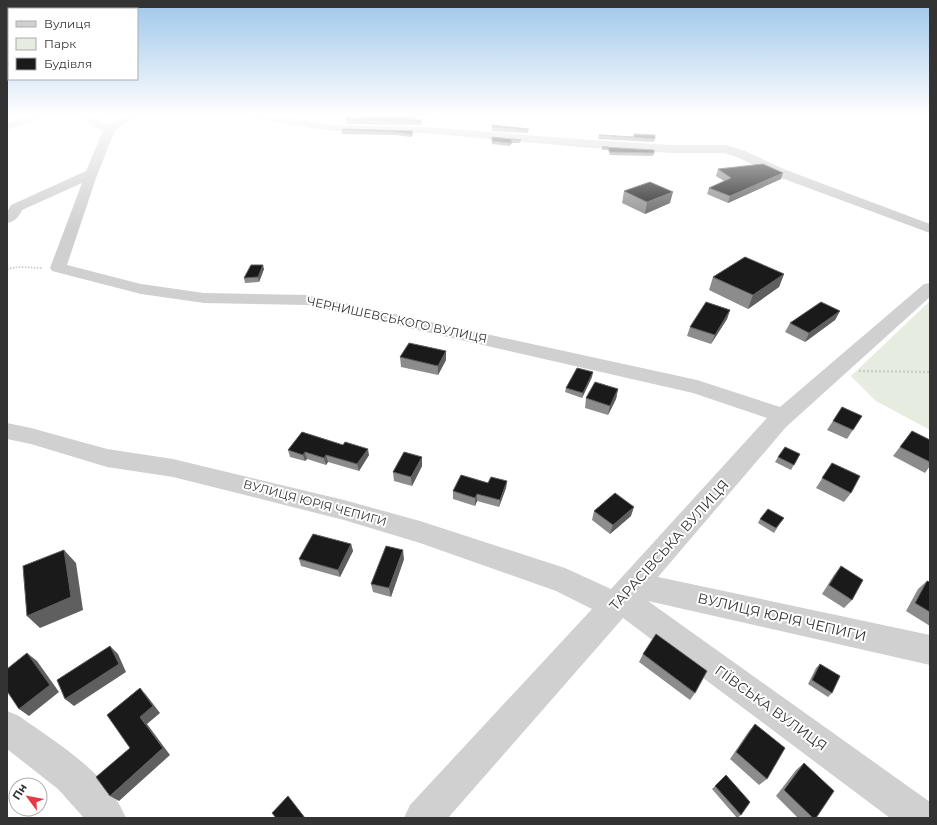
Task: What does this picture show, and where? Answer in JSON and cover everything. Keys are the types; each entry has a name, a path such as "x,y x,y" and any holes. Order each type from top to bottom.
{"street":[{"path":"58,268 100,154"},
{"path":"742,154 780,173 930,229"},
{"path":"7,219 14,213 12,207 92,174"},
{"name":"ЧЕРНИШЕВСЬКОГО ВУЛИЦЯ","path":"58,268 141,289 204,298 308,300 697,387 784,416"},
{"name":"ТАРАСІВСЬКА ВУЛИЦЯ","path":"423,818 784,416 930,288"},
{"name":"ВУЛИЦЯ ЮРІЯ ЧЕПИГИ","path":"7,431 31,436 107,458 173,468 344,510 420,532 565,581 623,597 930,650"},
{"name":"ГІЇВСЬКА ВУЛИЦЯ","path":"623,597 921,818"},
{"path":"7,728 71,776 91,797 107,818"}],"path":[{"path":"7,269 18,267 58,268"},
{"path":"836,371 930,372"}],"green space":[{"path":"930,301 930,430 876,401 851,376"}],"building":[{"path":"763,164 783,173 730,196 709,188 731,178 718,169"},
{"path":"650,182 673,192 647,202 624,191"},
{"path":"745,257 784,274 753,295 713,277"},
{"path":"251,265 263,265 258,277 244,278"},
{"path":"706,302 730,310 715,335 690,327"},
{"path":"821,302 840,311 809,333 790,323"},
{"path":"409,343 446,351 438,366 400,357"},
{"path":"577,368 593,372 583,393 566,388"},
{"path":"595,382 618,389 610,406 586,398"},
{"path":"842,407 862,416 853,430 833,421"},
{"path":"912,431 930,440 930,462 900,447"},
{"path":"302,432 343,445 345,442 368,449 357,464 326,455 324,458 305,452 303,455 288,450"},
{"path":"785,447 800,454 794,465 778,457"},
{"path":"404,452 422,457 411,477 393,472"},
{"path":"832,463 860,476 851,493 822,478"},
{"path":"461,475 488,483 491,477 507,481 500,500 477,494 475,498 453,491"},
{"path":"615,493 634,507 613,525 594,511"},
{"path":"768,509 784,518 776,528 760,519"},
{"path":"313,534 351,544 338,570 299,559"},
{"path":"386,546 403,550 389,588 371,584"},
{"path":"64,550 71,597 27,616 23,566"},
{"path":"841,566 863,580 852,600 829,585"},
{"path":"927,581 930,582 930,612 915,603"},
{"path":"656,634 707,671 695,693 643,654"},
{"path":"110,646 119,664 65,699 57,680"},
{"path":"27,653 50,685 19,709 7,691 7,669"},
{"path":"820,664 840,676 832,693 812,680"},
{"path":"140,688 153,706 140,717 163,748 110,796 96,777 130,748 107,715"},
{"path":"755,724 785,748 767,779 736,752"},
{"path":"804,763 834,791 816,818 813,818 784,790"},
{"path":"726,775 750,802 741,815 715,786"},
{"path":"288,796 305,818 276,818 272,813"}]}
